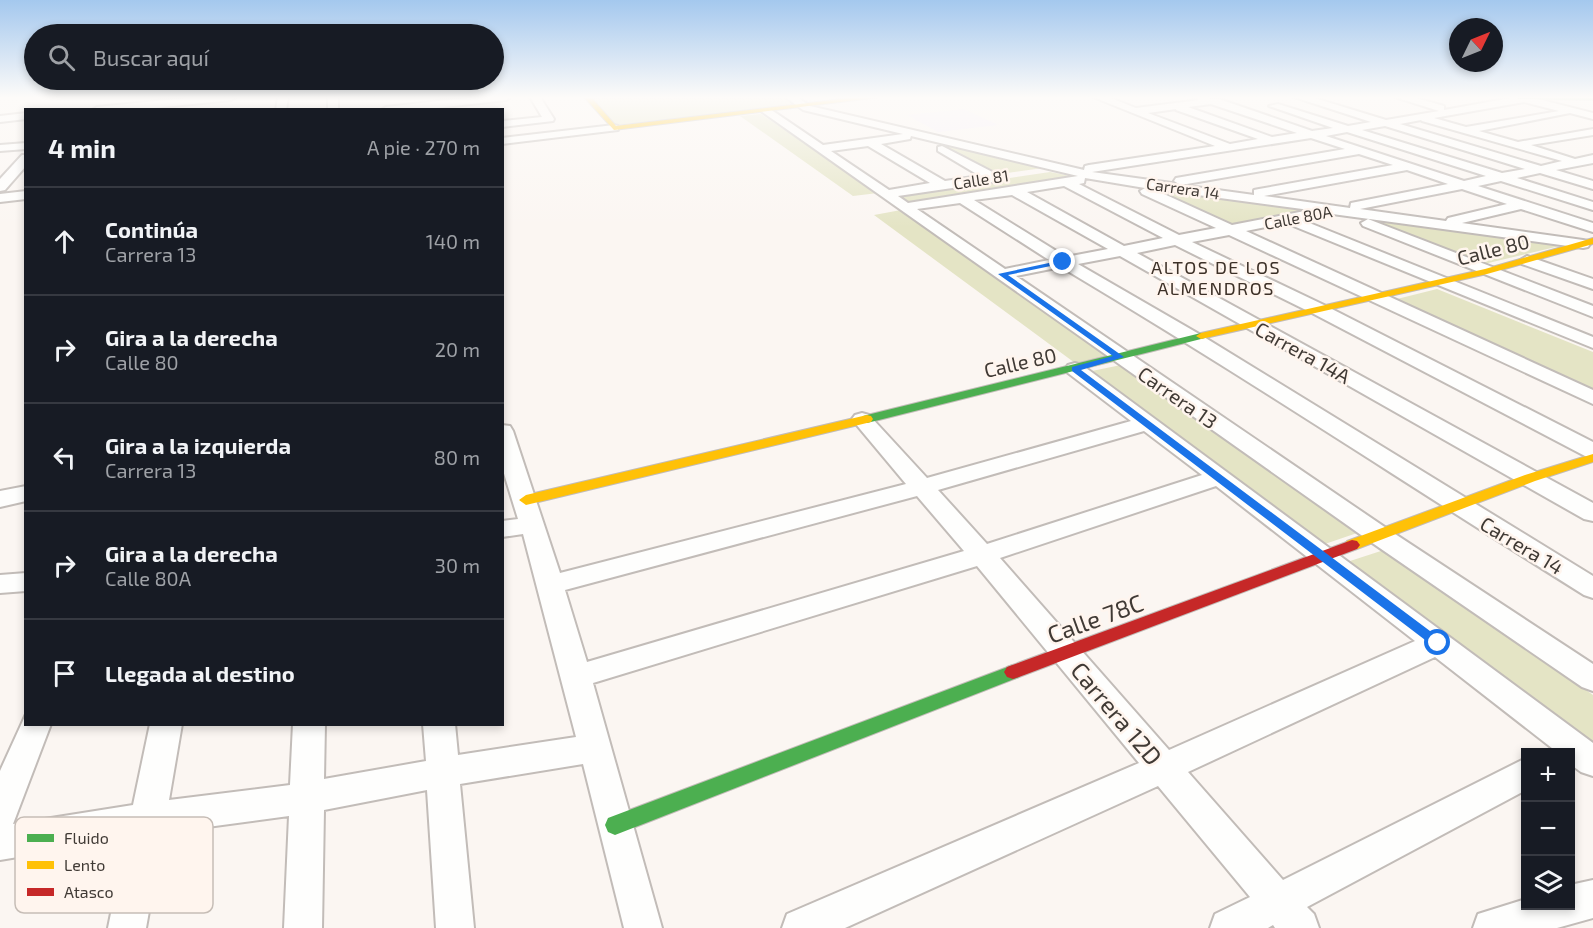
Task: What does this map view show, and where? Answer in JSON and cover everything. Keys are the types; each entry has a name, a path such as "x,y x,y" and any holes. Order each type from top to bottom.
{"street":[{"name":"Carrera 13","path":"808,140 1380,536 1593,679"},
{"path":"820,149 884,140"},
{"path":"927,140 993,178"},
{"path":"936,140 1065,174 1175,239 1318,309 1593,451"},
{"path":"1210,140 1228,147"},
{"name":"Calle 81","path":"887,194 993,178 1017,179 1065,174 1271,140"},
{"path":"1328,140 1593,228"},
{"path":"1383,140 1593,206"},
{"path":"1443,140 1593,185"},
{"path":"1500,140 1593,166"},
{"path":"1516,145 1544,140"},
{"path":"870,142 942,185"},
{"path":"0,148 24,146"},
{"path":"1158,185 1359,151"},
{"name":"Calle 80A","path":"1002,274 1593,159"},
{"path":"0,188 24,160"},
{"path":"1240,196 1407,167"},
{"name":"Calle 81","path":"906,207 963,198 1017,179 1065,174 1096,177"},
{"name":"Carrera 14","path":"1096,177 1590,244"},
{"name":"Carrera 14A","path":"1017,179 1120,250 1593,513"},
{"path":"1127,181 1593,398"},
{"path":"0,198 24,195"},
{"name":"Carrera 14","path":"963,198 1063,262 1193,338 1593,588"},
{"path":"1440,224 1522,205"},
{"path":"1336,210 1593,312"},
{"path":"1287,219 1593,343"},
{"name":"Calle 80","path":"526,500 1075,369 1253,323 1487,271 1590,244"},
{"path":"1565,250 1593,259"},
{"path":"1527,261 1593,284"},
{"name":"Carrera 13","path":"1075,369 1325,556 1577,754"},
{"name":"Carrera 12D","path":"862,419 1066,652 1289,916"},
{"path":"550,585 922,487 1147,423"},
{"path":"504,437 526,500 643,928"},
{"name":"Calle 78C","path":"615,825 1066,652 1530,478 1593,458"},
{"path":"575,677 982,555 1219,477"},
{"path":"0,499 24,493"},
{"path":"504,529 533,525"},
{"path":"0,584 24,582"},
{"path":"801,928 1164,768 1438,643"},
{"path":"0,814 34,726"},
{"path":"147,817 166,726"},
{"path":"303,928 309,726"},
{"path":"439,726 455,928"},
{"path":"162,817 307,798 444,772 593,748"},
{"path":"1229,928 1289,916 1521,776"},
{"path":"0,843 15,841"},
{"path":"1492,928 1581,904"},
{"path":"127,928 130,913"}],"green space":[{"path":"774,140 800,140 878,193 853,196"},
{"path":"936,141 1043,168 992,175"},
{"path":"1050,172 1066,175 1069,178 908,204 897,195"},
{"path":"1144,186 1318,209 1229,226"},
{"path":"901,210 1106,356 1075,363 874,215"},
{"path":"1354,214 1564,245 1480,265"},
{"path":"1437,289 1593,352 1593,394 1393,300"},
{"path":"1121,365 1360,532 1322,545 1087,372"},
{"path":"1387,549 1593,695 1593,747 1347,562"}],"traffic: fast":[{"path":"867,419 1201,336"},
{"path":"615,825 1013,672"}],"traffic: slow":[{"path":"1201,336 1487,271 1593,241"},
{"path":"526,500 867,419"},
{"path":"1352,545 1530,478 1593,458"}],"traffic: jam":[{"path":"1013,672 1352,545"}],"district":[{"name":"ALTOS DE LOS ALMENDROS","path":"1216,277"}],"route":[{"path":"1063,262 1002,274 1120,357 1075,369 1438,643"}]}
